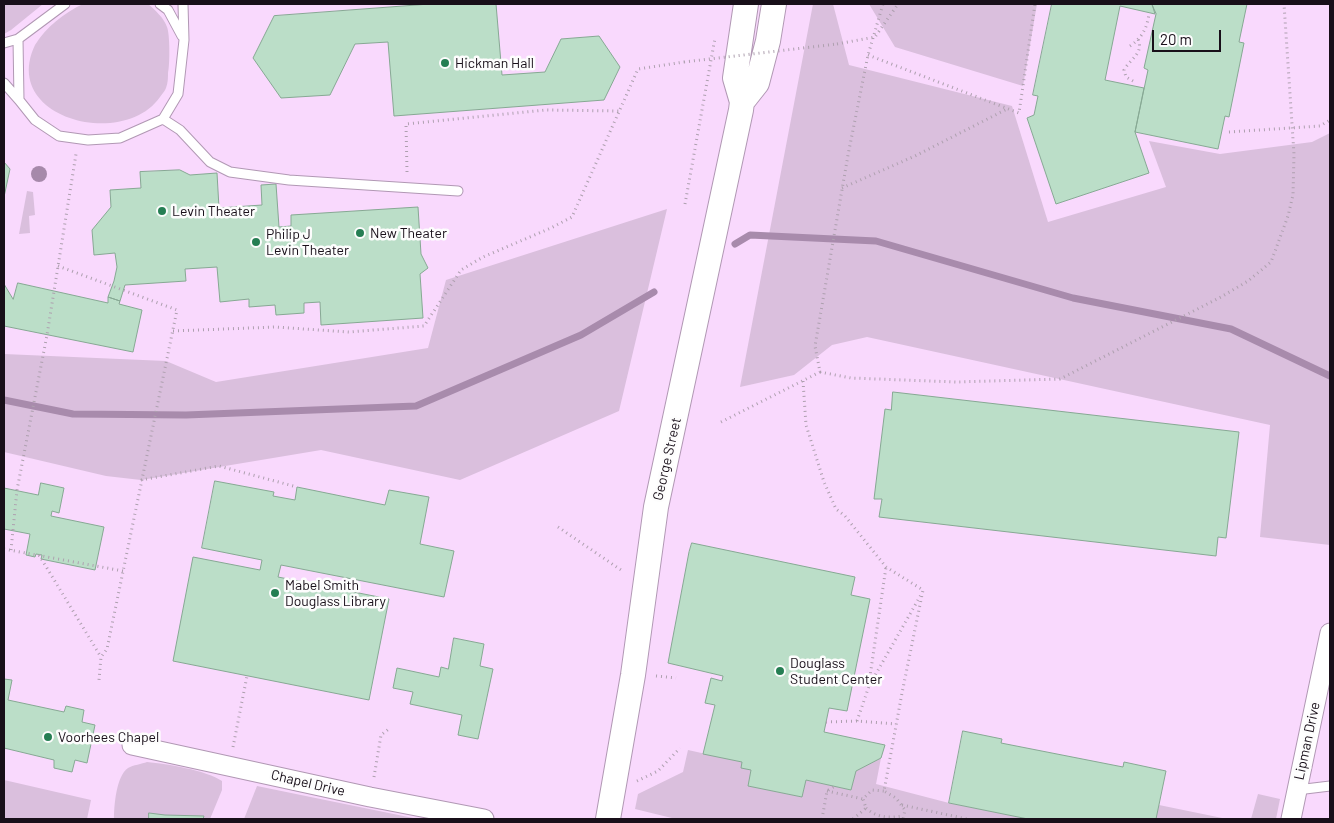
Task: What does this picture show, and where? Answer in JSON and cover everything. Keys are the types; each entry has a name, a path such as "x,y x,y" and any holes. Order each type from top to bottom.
{"street":[{"name":"George Street","path":"608,819 633,675 656,506 678,413 742,102 736,78 746,4"},
{"name":"George Street","path":"742,102 757,83 768,41 774,4"},
{"name":"Lipman Drive","path":"1291,819 1330,633"},
{"name":"Chapel Drive","path":"132,745 370,797 484,819"}],"lane":[{"path":"4,43 18,39 65,4"},
{"path":"160,4 168,10 184,40"},
{"path":"4,83 34,120 59,136 88,140 120,138 163,119 178,94 184,40 183,4"},
{"path":"18,39 19,100"},
{"path":"163,119 180,130 210,162 230,172 289,180 458,191"},
{"path":"1297,790 1330,786"}],"path":[{"path":"820,372 815,346 842,188 868,55 883,4"},
{"path":"173,332 276,327 349,332 424,326 461,270 483,257 572,217 638,69 837,44 875,36 898,4"},
{"path":"868,55 1019,113 1035,4"},
{"path":"721,422 820,372 851,378 946,382 1060,379 1248,281 1271,262 1288,216 1293,195 1293,128 1284,4"},
{"path":"1130,46 1138,40 1146,28 1149,14"},
{"path":"685,204 716,32"},
{"path":"1133,81 1126,77 1124,70 1138,54 1140,44 1138,40"},
{"path":"842,188 915,156 1008,108"},
{"path":"407,187 406,124 546,110 620,111"},
{"path":"1229,132 1320,126 1330,120"},
{"path":"11,550 17,490 47,335 79,139"},
{"path":"58,266 177,310 107,649 102,657 99,680"},
{"path":"803,381 806,425 824,482 836,508 845,516 886,567 923,590"},
{"path":"141,480 219,466 297,487"},
{"path":"558,527 645,586"},
{"path":"4,549 123,571"},
{"path":"39,555 102,657"},
{"path":"869,686 886,567"},
{"path":"857,721 869,686 923,590"},
{"path":"884,791 923,590"},
{"path":"230,766 247,676"},
{"path":"826,722 857,721 896,724"},
{"path":"370,797 381,736 390,728"},
{"path":"632,784 658,771 680,748"},
{"path":"822,819 827,791 835,786"},
{"path":"872,790 884,791 896,798 901,804 904,810 903,818 889,818 872,814 866,808 863,799 872,790"},
{"path":"827,791 863,799"},
{"path":"901,804 968,819"},
{"path":"853,819 866,808"}],"shaded area":[{"path":"4,4 1330,4 1330,819 4,819"},
{"path":"4,4 43,4 4,34"},
{"path":"83,4 148,4 166,24 169,50 167,86 160,97 143,113 120,122 95,123 70,118 49,108 35,91 29,70 35,45 44,32 56,21"},
{"path":"813,4 833,4 849,65 1012,106 1048,222 1166,187 1149,141 1220,154 1312,142 1330,133 1330,545 1260,537 1270,425 867,337 832,345 794,375 740,387"},
{"path":"869,4 1037,4 1023,86 895,47"},
{"path":"27,191 33,192 35,215 29,216 30,233 19,234"},
{"path":"667,209 619,411 460,480 321,450 141,480 106,476 4,452 4,354 166,361 216,382 428,348 446,280"},
{"path":"688,750 742,762 751,770 749,786 802,797 806,780 851,790 856,771 881,758 876,784 949,803 1028,819 676,819 635,809 638,794 683,772"},
{"path":"147,762 196,771 222,781 222,790 210,819 114,819 116,792 124,772 130,767"},
{"path":"4,780 91,800 87,819 4,819"},
{"path":"257,786 418,819 244,819"},
{"path":"1258,794 1280,799 1276,819 1251,819"},
{"path":"1159,805 1227,819 1156,819"}],"building":[{"name":"Hickman Hall","path":"430,4 496,4 502,75 545,72 561,39 599,36 620,67 604,100 394,116 388,42 355,44 330,95 281,98 253,58 274,16"},
{"path":"1052,4 1152,4 1155,14 1120,6 1105,80 1144,88 1135,132 1149,173 1056,204 1027,118 1034,115 1038,96 1033,95"},
{"path":"1152,4 1247,4 1239,42 1244,43 1229,117 1225,116 1218,149 1135,132 1148,70 1144,68 1156,14"},
{"path":"4,162 10,169 4,197"},
{"name":"Philip J Levin Theater","path":"180,170 190,175 217,173 219,208 262,205 261,185 276,184 279,227 291,226 291,215 418,207 421,254 428,268 420,274 423,318 321,325 320,302 304,303 304,313 276,315 275,305 249,307 249,299 220,302 217,267 185,269 186,281 125,285 120,301 108,297 117,267 115,253 94,255 92,230 111,207 110,190 141,188 140,172"},
{"path":"18,283 108,303 108,297 120,301 119,304 142,310 133,352 4,326 4,284 13,299"},
{"path":"893,392 1239,432 1226,538 1218,537 1216,556 879,517 882,499 874,499 885,409 891,410"},
{"name":"Mabel Smith Douglass Library","path":"215,481 274,492 273,496 295,500 297,487 385,505 389,490 429,497 420,544 454,551 444,597 281,565 278,577 389,599 369,700 173,661 193,557 260,570 262,560 202,548"},
{"path":"41,483 64,488 59,513 52,511 51,516 104,527 95,570 41,559 42,555 36,554 35,557 26,555 30,534 4,529 4,488 38,495"},
{"name":"Douglass Student Center","path":"692,543 855,577 851,595 870,599 847,711 829,708 824,732 885,745 881,758 856,771 851,790 806,780 802,797 748,786 751,770 741,768 742,762 703,754 715,705 705,703 711,678 722,681 723,676 668,663"},
{"path":"454,638 484,644 480,666 493,669 478,739 458,735 462,715 410,704 413,692 393,688 397,668 439,677 441,667 448,669"},
{"name":"Voorhees Chapel","path":"4,679 12,680 8,700 64,712 66,706 84,710 82,722 95,725 87,763 75,760 72,772 54,768 54,760 4,748"},
{"path":"963,731 1002,739 1001,743 1123,767 1124,762 1166,771 1156,819 1028,819 949,803"},
{"path":"149,813 204,816 203,819 149,819"}],"waterway":[{"path":"735,244 750,235 876,241 1073,298 1231,329 1330,376"},
{"path":"4,400 73,414 186,415 416,406 581,335 654,292"}],"place":[{"name":"Hickman Hall","path":"445,63"},
{"name":"Levin Theater","path":"162,211"},
{"name":"New Theater","path":"360,233"},
{"name":"Philip J Levin Theater","path":"256,242"},
{"name":"Mabel Smith Douglass Library","path":"275,593"},
{"name":"Douglass Student Center","path":"780,671"},
{"name":"Voorhees Chapel","path":"48,737"}]}
